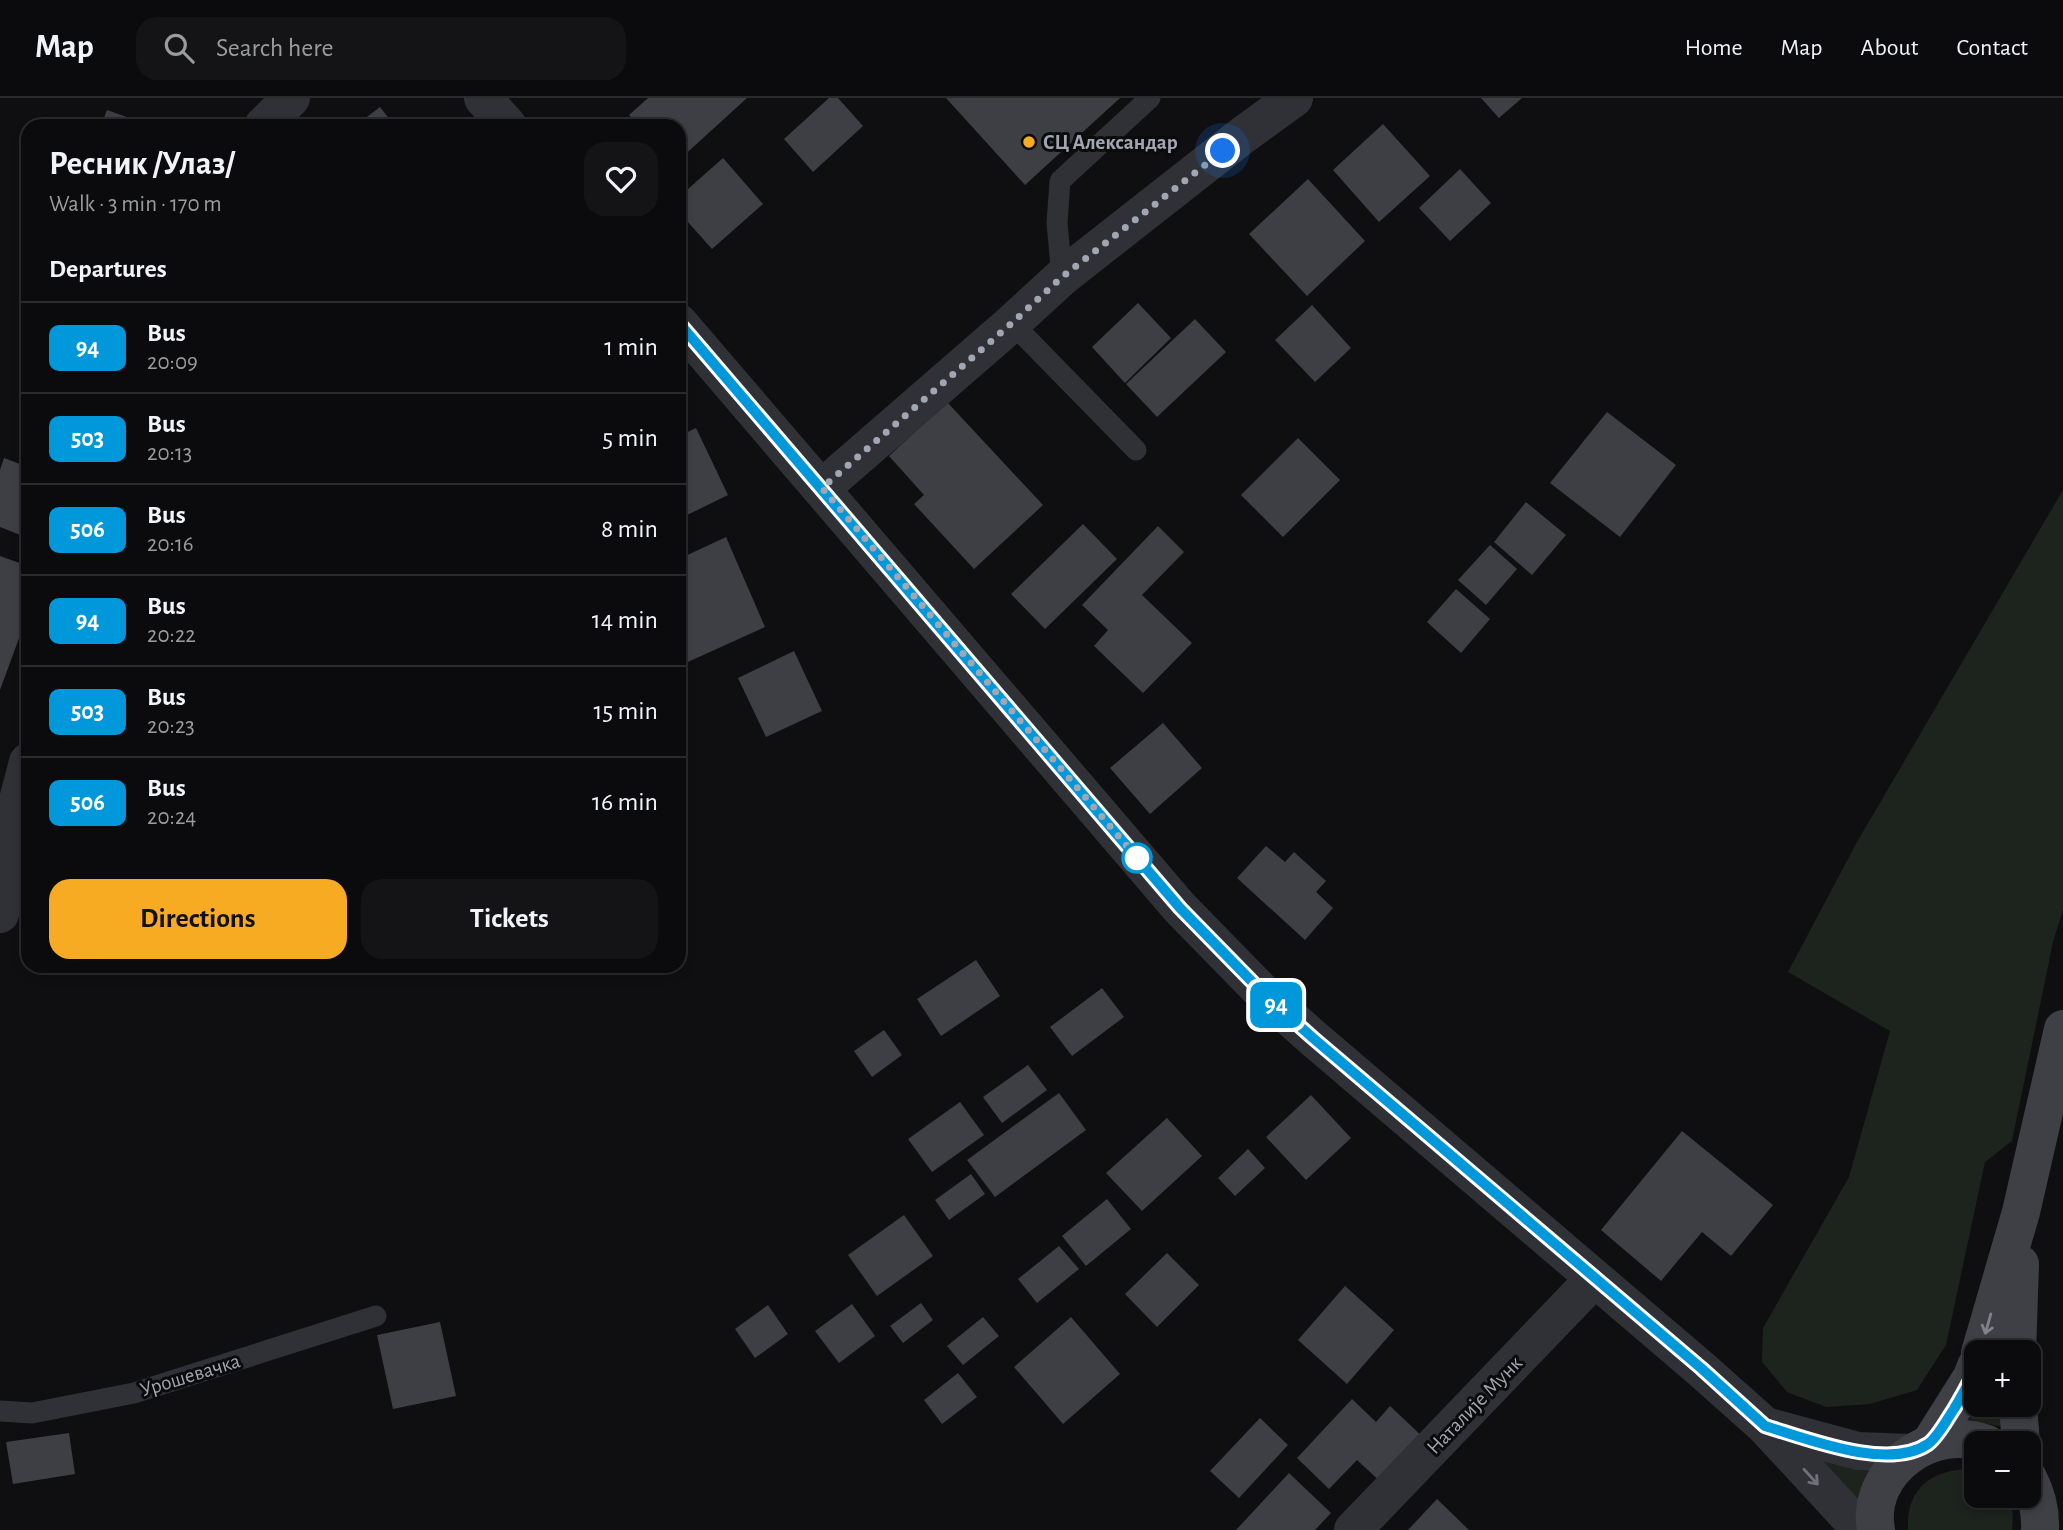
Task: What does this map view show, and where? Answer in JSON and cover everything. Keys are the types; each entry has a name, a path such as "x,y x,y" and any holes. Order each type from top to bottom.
{"main road":[{"path":"1983,1340 2021,1212 2063,1029"},
{"path":"2017,1340 2021,1212"},
{"path":"1876,1530 1878,1498 1890,1473 1921,1448 1952,1411 1964,1391"},
{"path":"1921,1448 1957,1438 1964,1439"},
{"path":"2039,1508 2040,1530"}],"street":[{"path":"270,119 290,98"},
{"path":"483,98 502,119"},
{"path":"822,488 1062,277 1294,98"},
{"path":"686,331 1199,928 1267,997 1313,1038 1765,1426 1861,1530"},
{"path":"0,914 18,800 18,763"},
{"name":"Наталије Мунк","path":"1353,1530 1594,1279"},
{"path":"1765,1426 1858,1451 1921,1448"}],"lane":[{"path":"1062,277 1058,223 1060,181 1150,98"},
{"path":"1012,323 1136,450"},
{"name":"Урошевачка","path":"0,1410 32,1413 134,1393 376,1316"}],"shaded area":[{"path":"2063,490 2063,910 2053,942 2012,1141 1985,1162 1946,1345 1917,1390 1870,1404 1826,1407 1787,1392 1762,1362 1763,1328 1849,1177 1890,1031 1788,972 1857,842"},
{"path":"2002,1417 2002,1427 1962,1418"},
{"path":"1818,1461 1871,1465 1860,1504"},
{"path":"1964,1469 1964,1508 2011,1508 2012,1530 1908,1530 1908,1516 1916,1494 1931,1479"}],"building":[{"path":"648,98 747,98 686,154 686,119 633,119 629,115"},
{"path":"829,98 838,98 863,126 813,172 784,139"},
{"name":"СЦ Александар","path":"946,98 1120,98 1025,185"},
{"path":"1481,98 1522,98 1499,118"},
{"path":"380,107 389,119 364,119"},
{"path":"107,110 132,119 104,119"},
{"path":"1383,124 1430,176 1379,222 1333,170"},
{"path":"723,158 763,204 712,249 686,220 686,191"},
{"path":"1460,169 1491,203 1450,241 1419,208"},
{"path":"1308,179 1365,241 1307,296 1249,234"},
{"path":"1138,303 1171,338 1125,383 1092,347"},
{"path":"1312,305 1351,348 1315,382 1275,340"},
{"path":"1195,319 1226,352 1157,417 1126,384"},
{"path":"947,402 1043,505 974,569 914,504 924,495 889,456"},
{"path":"1607,412 1676,465 1620,537 1550,483"},
{"path":"696,428 728,495 686,516 686,433"},
{"path":"1298,438 1340,480 1283,537 1241,495"},
{"path":"4,458 21,464 21,535 0,527 0,470"},
{"path":"1526,502 1566,535 1532,575 1494,542"},
{"path":"1083,524 1117,559 1045,629 1011,594"},
{"path":"1158,526 1184,552 1142,595 1192,643 1143,693 1094,646 1108,630 1082,605"},
{"path":"726,537 765,627 686,663 686,556"},
{"path":"1490,545 1517,569 1486,605 1458,580"},
{"path":"0,556 21,564 21,633 0,690"},
{"path":"1456,589 1490,619 1461,653 1427,622"},
{"path":"794,651 822,711 766,737 738,678"},
{"path":"1163,723 1202,768 1150,814 1110,768"},
{"path":"1266,846 1285,862 1294,852 1326,881 1316,892 1333,908 1305,940 1237,878"},
{"path":"976,960 1000,996 941,1036 917,999"},
{"path":"1102,988 1124,1017 1072,1056 1050,1027"},
{"path":"884,1030 902,1055 872,1077 854,1051"},
{"path":"1028,1065 1047,1090 1002,1123 983,1097"},
{"path":"1059,1093 1086,1130 995,1197 967,1160"},
{"path":"1311,1095 1351,1138 1306,1180 1266,1137"},
{"path":"960,1102 984,1135 932,1172 908,1139"},
{"path":"1167,1118 1202,1156 1142,1211 1106,1173"},
{"path":"1682,1131 1773,1205 1731,1256 1702,1232 1661,1281 1601,1230"},
{"path":"1248,1149 1265,1168 1235,1196 1218,1178"},
{"path":"971,1174 985,1194 949,1220 935,1200"},
{"path":"1107,1199 1131,1229 1086,1266 1062,1236"},
{"path":"904,1215 933,1256 877,1296 848,1255"},
{"path":"1059,1246 1079,1269 1037,1303 1018,1279"},
{"path":"1167,1253 1199,1285 1157,1327 1125,1294"},
{"path":"1345,1286 1394,1330 1347,1384 1298,1340"},
{"path":"921,1303 933,1320 903,1343 890,1326"},
{"path":"852,1304 875,1336 839,1363 815,1331"},
{"path":"768,1305 788,1334 755,1358 735,1329"},
{"path":"983,1317 999,1336 963,1365 947,1346"},
{"path":"1071,1317 1120,1374 1063,1424 1014,1367"},
{"path":"440,1322 456,1396 393,1409 377,1335"},
{"path":"958,1373 977,1397 942,1424 924,1400"},
{"path":"1352,1399 1376,1422 1390,1406 1425,1439 1383,1484 1357,1460 1329,1489 1297,1458"},
{"path":"1260,1418 1288,1445 1239,1498 1210,1471"},
{"path":"69,1433 75,1474 13,1484 6,1442"},
{"path":"1289,1473 1331,1513 1315,1530 1236,1530"},
{"path":"1437,1499 1469,1530 1408,1530"}],"bus line":[{"name":"94","path":"686,331 1180,908 1267,997 1701,1368 1765,1426 1858,1451 1910,1453 1931,1442 1964,1391"}],"place":[{"name":"СЦ Александар","path":"1029,142"}],"route":[{"path":"1137,858 1144,866 822,488 1062,277 1223,151"}]}
